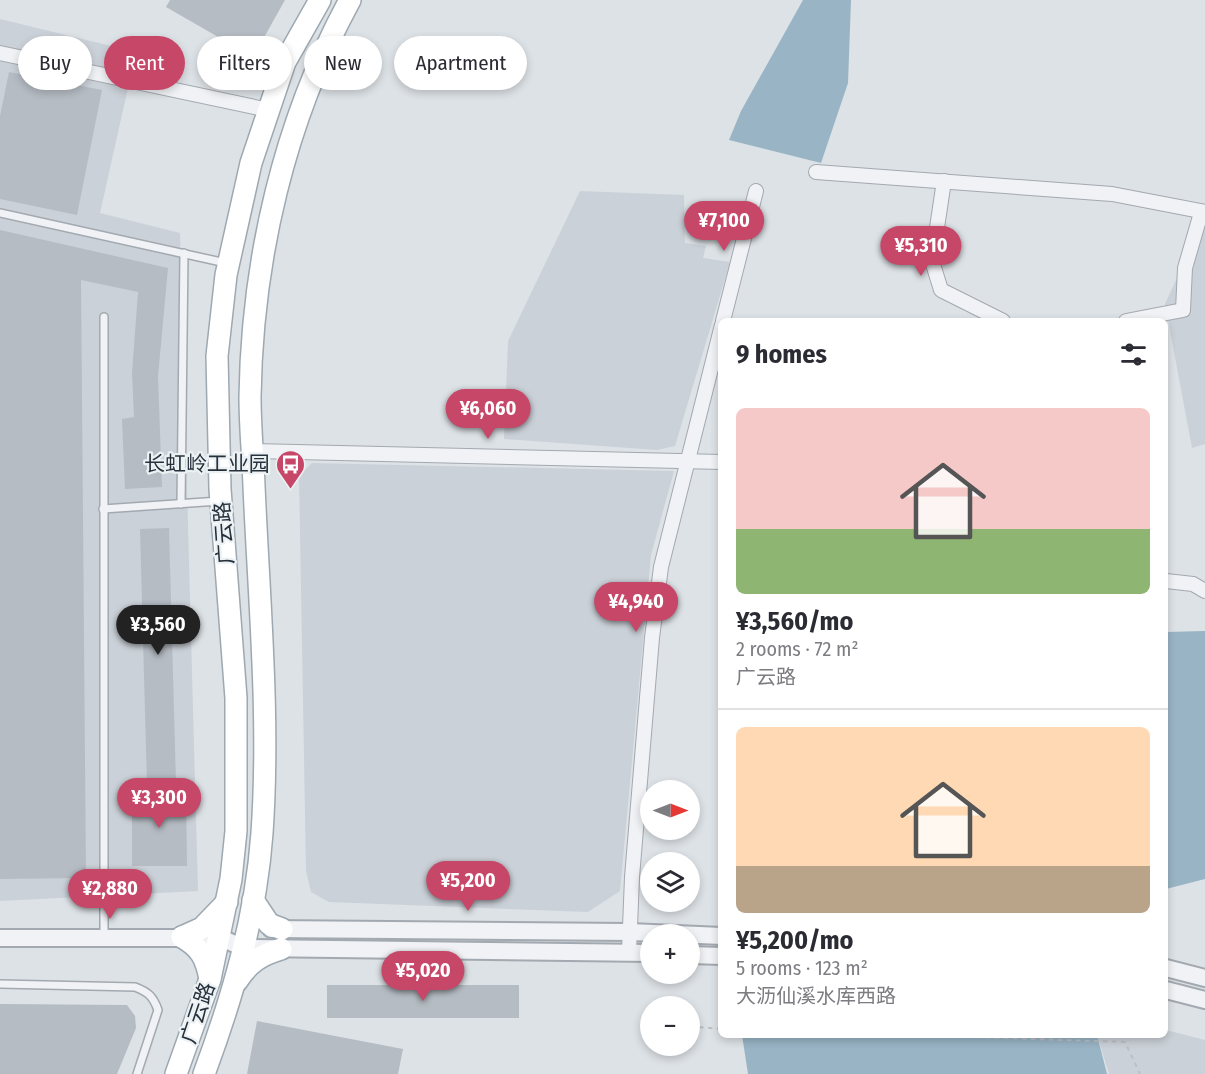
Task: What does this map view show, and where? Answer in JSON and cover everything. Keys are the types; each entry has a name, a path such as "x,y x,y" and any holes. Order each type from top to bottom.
{"main road":[{"name":"广云路","path":"176,1074 210,979 221,938 236,831 238,772 236,698 221,501 217,356 229,263 251,164 285,62 320,0"},
{"name":"广云路","path":"204,1074 235,984 254,900 264,784 250,399 255,307 274,196 301,109 332,34 350,0"},
{"path":"235,984 246,968 282,939 269,924 254,900"},
{"path":"183,937 202,928 227,901"},
{"path":"183,937 196,945 205,957 210,979"}],"street":[{"path":"0,53 269,110"},
{"path":"816,172 1112,194 1203,213 1185,268 1183,310 1142,318"},
{"path":"944,181 932,261 941,290 998,318"},
{"path":"723,318 756,191"},
{"path":"629,952 652,638 661,567 718,339"},
{"path":"253,451 687,459 718,462"},
{"path":"1168,581 1193,584 1205,591"},
{"path":"282,939 630,932 718,936"},
{"path":"0,938 246,938 640,952"},
{"path":"700,955 718,956"},
{"path":"1168,969 1205,978"},
{"path":"1168,991 1205,1000"}],"lane":[{"path":"0,213 229,263"},
{"path":"181,504 183,253"},
{"path":"104,316 104,938"},
{"path":"103,509 221,501"},
{"path":"0,984 135,987 148,992 158,1010 137,1074"}],"path":[{"path":"700,1027 718,1029"},
{"path":"1004,1038 1125,1042 1140,1074"}],"shaded area":[{"path":"0,19 70,36 18,36 18,90 92,90 92,41 104,44 104,90 128,90 100,213 180,233 198,891 0,901"},
{"path":"580,191 684,195 685,243 706,246 703,258 730,262 675,446 657,450 504,439 508,341"},
{"path":"1205,217 1205,444 1192,448 1168,318 1165,304"},
{"path":"312,463 674,471 651,555 620,891 588,912 329,902 311,892 306,871 299,476"},
{"path":"1168,1031 1205,1040 1205,1074 1109,1074 1098,1038 1168,1038"}],"water":[{"path":"803,0 851,0 848,83 821,163 729,140 741,111"},
{"path":"1205,631 1205,879 1168,888 1168,632"},
{"path":"742,1038 1098,1038 1107,1074 748,1074"}],"building":[{"path":"170,0 285,0 265,36 216,36 166,7"},
{"path":"9,72 18,74 18,90 92,90 92,88 102,90 77,215 0,199 0,116"},
{"path":"0,230 168,268 158,376 162,487 125,489 122,419 134,417 132,373 138,292 81,280 86,878 0,879"},
{"path":"169,528 176,783 147,784 140,529"},
{"path":"132,791 186,791 187,866 132,866"},
{"path":"327,985 519,985 519,1018 327,1018"},
{"path":"0,1004 127,1005 135,1016 136,1028 117,1074 0,1074"},
{"path":"257,1021 403,1049 398,1074 247,1074"}],"place":[{"name":"长虹岭工业园","path":"291,490"}]}
